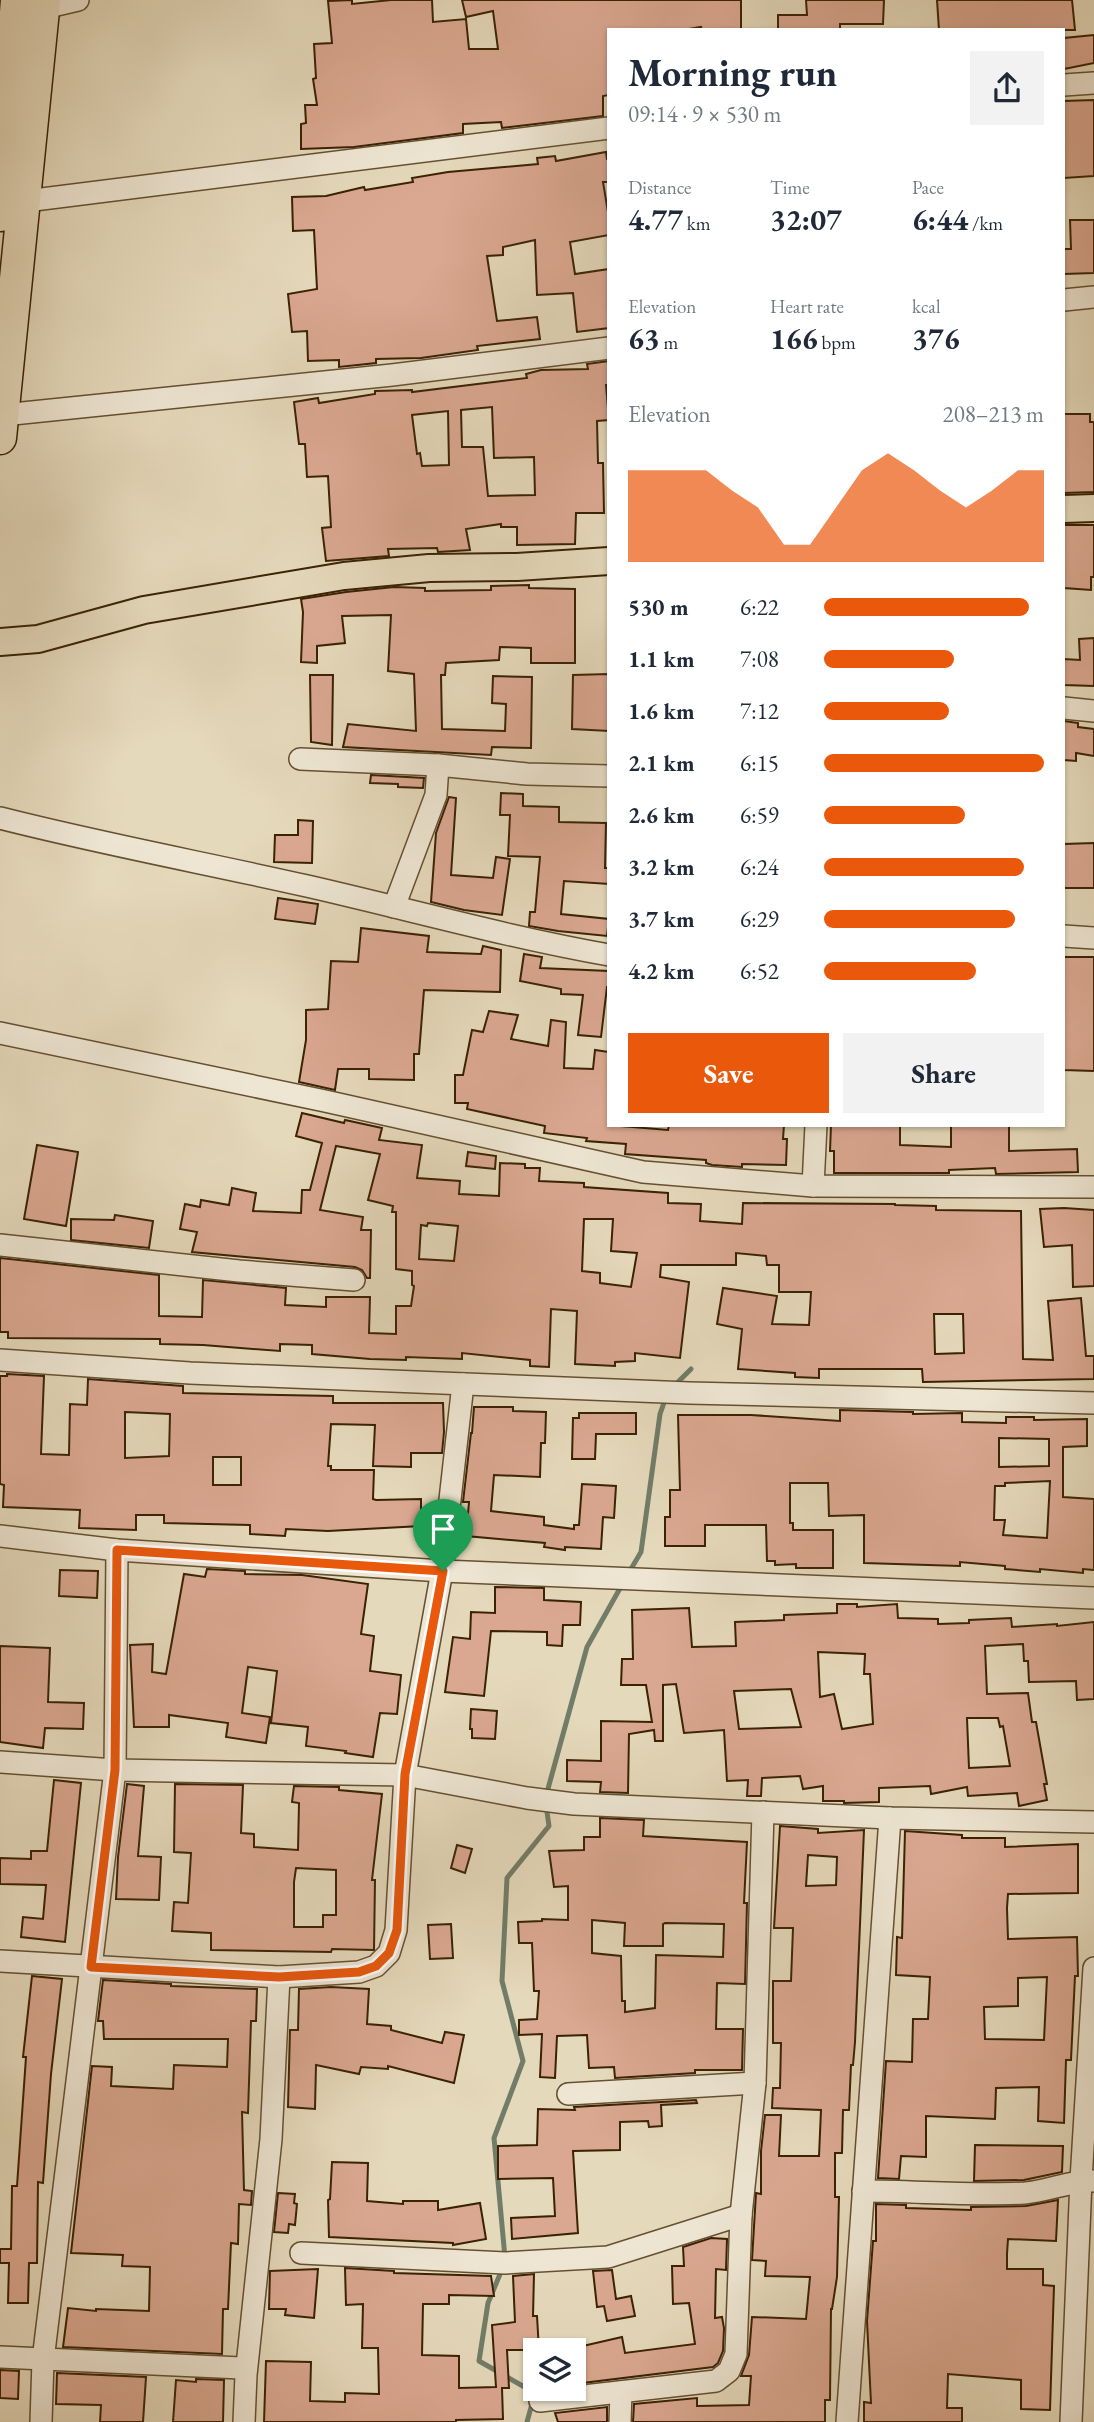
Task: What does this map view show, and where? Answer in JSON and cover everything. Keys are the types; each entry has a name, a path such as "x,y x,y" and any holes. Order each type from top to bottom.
{"highway":[{"path":"2,427 13,208 35,3"}],"main road":[{"path":"1065,509 1094,508"},
{"path":"0,642 38,639 144,610 344,576 429,568 517,567 607,561"}],"street":[{"path":"35,3 78,0"},
{"path":"1065,85 1094,83"},
{"path":"13,208 607,128"},
{"path":"1065,300 1094,297"},
{"path":"2,427 607,348"},
{"path":"1065,708 1094,711"},
{"path":"300,759 438,765 527,774 607,776"},
{"path":"394,907 436,795 438,765"},
{"path":"0,818 88,840 307,886 542,943 607,955"},
{"path":"1065,936 1094,938"},
{"path":"0,1033 325,1101 643,1172 813,1186 1094,1187"},
{"path":"813,1186 816,1127"},
{"path":"0,1245 354,1280"},
{"path":"0,1360 190,1373 689,1393 1094,1403"},
{"path":"0,1961 279,1977 359,1972 376,1966 389,1953 397,1930 405,1774 443,1571 463,1384"},
{"path":"0,1536 117,1550 443,1571 1094,1598"},
{"path":"41,2422 43,2360 115,1770 117,1550"},
{"path":"0,1762 115,1770 405,1774 527,1798 574,1804 890,1818 1094,1822"},
{"path":"586,2396 716,2381 729,2371 736,2354 741,2216 755,2083 764,1812"},
{"path":"847,2422 890,1818"},
{"path":"1071,2422 1088,2180 1094,1968"},
{"path":"244,2422 246,2375 271,2139 279,1977"},
{"path":"568,2094 755,2083"},
{"path":"863,2191 1026,2193 1061,2188 1088,2180"},
{"path":"301,2253 505,2263 608,2257 741,2216"},
{"path":"0,2357 241,2368"},
{"path":"620,2422 621,2392"}],"building":[{"path":"352,0 352,4 432,0 433,22 466,19 469,49 498,49 493,11 466,17 462,0 741,0 741,28 607,28 607,95 603,96 603,116 502,128 501,122 463,124 463,133 354,147 301,149 301,124 306,123 305,105 317,105 313,79 316,78 314,44 332,43 328,1"},
{"path":"806,0 884,0 883,24 840,24 840,28 778,28 778,15 807,15"},
{"path":"937,0 1072,0 1075,30 1065,28 939,28"},
{"path":"1094,35 1094,63 1065,69 1065,38"},
{"path":"1094,100 1094,176 1065,178 1065,101"},
{"path":"606,152 607,182 603,182 607,206 607,235 570,242 575,274 607,269 607,328 577,332 573,293 537,295 535,240 503,247 503,255 487,256 497,321 537,317 540,339 477,346 478,350 421,358 376,359 376,363 339,367 339,360 308,361 307,331 292,332 288,294 317,289 314,230 293,231 292,197 326,196 364,187 365,190 413,182 412,178 448,172 538,164 537,158 555,156 556,161"},
{"path":"1070,220 1094,220 1094,273 1065,274 1065,249 1071,249"},
{"path":"607,361 607,420 597,421 598,463 603,463 604,513 576,513 575,544 517,545 517,527 501,527 501,524 466,529 470,550 438,552 437,548 388,549 389,556 326,561 322,528 331,527 328,476 307,477 305,444 299,444 294,402 318,398 319,403 375,394 375,391 412,392 527,378 526,374 541,370 588,369 587,364","holes":["492,407 494,458 534,457 535,495 488,496 483,447 462,447 461,410","448,411 449,465 422,466 420,453 417,454 412,415"]},
{"path":"1065,414 1090,414 1090,422 1094,422 1094,492 1065,493"},
{"path":"1065,525 1094,525 1094,577 1091,577 1091,590 1065,588"},
{"path":"529,585 529,588 575,589 575,663 531,663 531,648 500,647 499,660 446,663 445,675 441,675 442,729 505,731 506,704 492,703 493,676 532,677 531,748 492,747 491,755 343,747 348,724 416,731 414,674 388,671 391,615 342,616 345,643 317,646 317,663 301,662 301,599 394,587 425,588 425,591 491,590 491,586"},
{"path":"1094,638 1094,686 1065,685 1065,659 1080,660 1079,639"},
{"path":"607,674 607,731 572,729 573,675"},
{"path":"310,675 333,675 332,745 311,742"},
{"path":"1065,721 1078,723 1078,727 1094,729 1094,756 1076,753 1076,761 1065,760"},
{"path":"371,775 424,778 423,788 370,783"},
{"path":"501,793 523,794 523,806 559,807 559,822 606,823 607,884 564,881 561,914 607,919 607,936 529,926 530,912 535,912 540,857 508,856 510,815 500,815"},
{"path":"449,797 456,798 451,875 493,878 496,857 510,859 502,915 431,902 436,833"},
{"path":"298,820 313,821 312,863 274,862 275,835 298,835"},
{"path":"1094,843 1094,888 1065,888 1065,844"},
{"path":"278,898 318,904 315,924 275,919"},
{"path":"361,928 429,936 427,952 481,954 483,946 501,950 500,992 424,990 419,1054 414,1054 414,1080 369,1079 369,1069 338,1069 335,1090 299,1082 306,1040 306,1010 328,1009 331,961 358,962"},
{"path":"524,954 542,957 540,968 607,971 601,1037 578,1035 583,995 561,994 561,989 520,981"},
{"path":"1065,957 1094,957 1094,1071 1065,1070"},
{"path":"489,1011 518,1015 511,1039 548,1046 551,1020 566,1022 564,1068 593,1069 595,1050 607,1052 607,1127 668,1130 669,1127 784,1127 783,1139 787,1139 786,1165 712,1165 706,1163 706,1160 625,1154 626,1144 586,1141 587,1138 544,1133 545,1126 467,1109 468,1103 455,1103 455,1075 463,1075 472,1030 483,1032"},
{"path":"302,1113 344,1123 345,1120 382,1128 379,1140 422,1145 417,1178 460,1181 459,1194 499,1196 500,1163 525,1164 525,1168 540,1168 539,1181 584,1183 584,1187 668,1193 668,1203 701,1204 700,1221 742,1224 743,1203 895,1204 936,1206 936,1210 1021,1211 1023,1359 1053,1360 1048,1301 1081,1298 1086,1356 1094,1356 1094,1379 923,1382 922,1369 819,1369 819,1378 795,1377 795,1373 738,1369 742,1329 717,1324 723,1288 777,1296 772,1324 809,1325 811,1292 779,1292 779,1265 767,1265 766,1256 736,1253 736,1265 661,1265 660,1277 689,1282 680,1358 635,1353 635,1361 615,1362 615,1366 575,1364 577,1311 551,1309 549,1367 530,1366 530,1360 462,1353 462,1359 370,1359 312,1354 312,1345 280,1344 280,1351 160,1344 160,1339 8,1338 8,1332 0,1332 0,1258 159,1275 159,1316 202,1317 203,1280 286,1288 285,1305 326,1307 326,1297 370,1297 369,1333 396,1334 396,1306 411,1306 414,1286 412,1271 396,1269 396,1212 392,1212 393,1206 368,1200 380,1154 336,1146 320,1210 363,1217 361,1230 371,1230 370,1278 355,1267 192,1252 197,1232 180,1229 185,1204 200,1207 201,1200 229,1205 232,1188 256,1193 253,1211 301,1213 302,1190 310,1190 322,1143 296,1136","holes":["584,1219 613,1219 611,1251 637,1253 631,1287 600,1283 600,1273 582,1271","428,1223 458,1226 454,1261 419,1259 421,1225 427,1226","934,1314 963,1314 964,1353 935,1354"]},
{"path":"831,1127 900,1127 900,1145 951,1147 951,1127 1009,1127 1009,1151 1077,1149 1078,1172 996,1174 995,1168 949,1170 949,1173 834,1173 834,1151 830,1151"},
{"path":"37,1145 78,1152 66,1226 24,1219"},
{"path":"468,1152 496,1156 495,1169 466,1166"},
{"path":"1040,1209 1094,1210 1094,1286 1073,1287 1072,1245 1044,1247"},
{"path":"115,1215 153,1221 149,1248 71,1240 71,1219 114,1220"},
{"path":"0,1376 44,1376 41,1454 69,1455 70,1404 87,1405 88,1379 183,1386 183,1393 333,1396 333,1403 443,1403 442,1453 411,1453 411,1467 373,1466 375,1425 331,1424 328,1466 331,1466 331,1470 374,1470 373,1499 376,1500 421,1499 421,1526 328,1531 286,1529 285,1536 250,1534 250,1525 164,1523 164,1515 136,1515 136,1530 79,1528 80,1510 3,1507 4,1485 0,1484","holes":["125,1412 170,1414 169,1456 125,1458","213,1457 241,1457 241,1485 213,1485"]},
{"path":"474,1407 513,1407 513,1411 546,1412 545,1443 541,1443 540,1477 494,1475 491,1511 544,1517 544,1525 574,1529 574,1525 579,1525 582,1484 616,1486 614,1518 603,1517 601,1549 565,1547 565,1550 544,1547 545,1543 466,1536 469,1502 463,1502"},
{"path":"840,1410 913,1414 962,1413 962,1422 1006,1423 1006,1417 1034,1417 1034,1420 1087,1419 1087,1446 1063,1447 1063,1497 1094,1499 1094,1570 1083,1569 1083,1573 1040,1569 1040,1572 960,1562 960,1566 864,1563 864,1515 829,1516 828,1483 790,1483 790,1523 793,1523 793,1530 833,1530 833,1568 796,1568 796,1564 775,1565 775,1561 767,1561 766,1525 705,1525 705,1546 665,1546 665,1517 670,1517 670,1490 680,1490 678,1415 751,1415 840,1421","holes":["999,1438 1049,1439 1049,1466 999,1467","1050,1481 1047,1538 1003,1535 1005,1520 994,1520 995,1486"]},
{"path":"579,1413 636,1413 636,1434 596,1434 595,1459 572,1459 573,1418 579,1418"},
{"path":"207,1569 245,1571 245,1574 302,1575 368,1584 361,1634 374,1636 370,1671 401,1675 397,1714 380,1713 373,1757 306,1746 308,1727 271,1723 277,1671 248,1667 242,1713 270,1717 266,1743 226,1737 228,1723 169,1715 169,1727 134,1727 130,1645 153,1644 152,1672 166,1674 184,1574 205,1577"},
{"path":"60,1570 98,1571 97,1598 59,1596"},
{"path":"495,1587 544,1588 544,1600 581,1602 580,1625 563,1625 562,1646 547,1645 547,1632 491,1631 484,1696 445,1692 453,1637 470,1639 471,1612 495,1613"},
{"path":"837,1604 857,1604 857,1607 897,1604 898,1618 938,1619 938,1624 1011,1618 1012,1627 1094,1622 1094,1699 1077,1700 1076,1681 1029,1682 1028,1661 1024,1661 1023,1644 985,1646 987,1694 1028,1693 1032,1722 1036,1722 1047,1784 1044,1784 1047,1800 1019,1806 1017,1793 968,1796 967,1787 931,1794 930,1786 879,1788 879,1802 823,1801 823,1786 803,1789 800,1776 762,1778 761,1796 747,1796 748,1780 727,1781 724,1730 684,1733 676,1684 663,1685 663,1741 655,1741 654,1730 629,1734 628,1793 600,1792 601,1782 567,1781 567,1760 601,1761 601,1721 652,1722 646,1685 621,1685 622,1659 633,1659 632,1610 689,1608 692,1647 736,1646 735,1622 784,1620 784,1615 837,1613","holes":["818,1652 865,1654 864,1674 870,1674 873,1724 842,1729 834,1694 820,1697","791,1689 801,1727 739,1729 734,1691","967,1718 998,1718 1000,1727 1003,1726 1010,1766 969,1768"]},
{"path":"0,1646 50,1648 48,1702 84,1703 83,1729 45,1728 43,1748 0,1742"},
{"path":"471,1709 497,1711 495,1739 472,1738"},
{"path":"54,1780 81,1783 65,1942 21,1937 23,1917 43,1919 46,1885 0,1884 0,1858 31,1859 31,1851 47,1851"},
{"path":"127,1784 144,1786 138,1856 161,1857 159,1900 116,1899"},
{"path":"175,1784 243,1785 241,1833 254,1834 254,1847 298,1850 299,1803 292,1802 294,1786 339,1787 339,1790 382,1794 372,1880 375,1880 374,1950 211,1950 211,1933 172,1931 174,1902 188,1903 191,1853 174,1852","holes":["296,1868 336,1870 336,1915 323,1915 323,1927 294,1927"]},
{"path":"600,1818 644,1820 643,1836 747,1842 744,1903 747,1903 745,1984 717,1983 716,2029 743,2029 742,2070 695,2070 695,2073 615,2078 614,2067 589,2068 587,2035 557,2036 555,2078 540,2077 542,2034 519,2035 519,2020 537,2019 539,1991 534,1991 532,1943 519,1943 518,1922 568,1920 568,1886 554,1887 549,1851 584,1850 584,1837 600,1837","holes":["592,1920 625,1923 624,1946 663,1946 665,1923 724,1924 723,1957 656,1955 655,2008 625,2012 625,2001 622,2001 621,1956 592,1953"]},
{"path":"780,1826 818,1829 818,1833 864,1830 855,2042 849,2110 843,2110 842,2153 835,2153 835,2197 839,2197 837,2277 831,2309 830,2400 825,2400 825,2422 633,2422 634,2404 697,2398 697,2406 749,2405 751,2376 741,2376 749,2355 752,2317 806,2319 810,2277 765,2276 766,2261 752,2260 756,2193 761,2194 761,2151 765,2115 781,2115 779,2156 819,2156 821,2110 772,2108 773,2088 780,2088 781,2043 773,2043 773,1981 791,1981 793,1928 774,1928","holes":["808,1855 837,1857 836,1885 806,1886"]},
{"path":"905,1831 962,1835 962,1838 1005,1838 1005,1847 1078,1844 1078,1893 1008,1894 1007,1908 1008,1939 1077,1937 1078,1976 1075,1976 1071,2060 1066,2060 1064,2123 1038,2121 1039,2087 996,2088 995,2119 926,2116 926,2157 901,2156 899,2179 878,2178 886,2061 912,2062 913,2019 928,2019 930,1977 896,1975 897,1937 902,1938","holes":["1047,1977 1044,2040 985,2039 984,2007 1018,2006 1018,1978"]},
{"path":"457,1845 472,1849 465,1873 451,1868"},
{"path":"451,1924 453,1958 430,1959 428,1925"},
{"path":"32,1976 62,1979 51,2074 43,2183 38,2182 37,2263 29,2263 28,2303 8,2303 9,2263 0,2263 0,2249 11,2249 12,2186 17,2186 26,2057 23,2057"},
{"path":"103,1980 257,1989 256,2021 251,2021 248,2113 242,2112 244,2190 252,2191 251,2205 239,2204 238,2244 231,2243 228,2309 223,2309 222,2354 63,2347 68,2308 149,2311 150,2267 122,2266 123,2255 71,2253 92,2066 112,2067 111,2086 173,2089 174,2065 227,2067 228,2039 104,2039 103,2021 98,2021"},
{"path":"299,1989 369,1989 367,2024 391,2026 391,2030 442,2043 445,2032 464,2035 454,2083 388,2066 388,2069 361,2067 359,2074 316,2065 315,2109 288,2107 290,2030 298,2030"},
{"path":"696,2100 697,2103 661,2105 662,2126 649,2127 648,2121 620,2122 620,2150 573,2151 578,2233 512,2239 511,2218 555,2216 553,2178 498,2179 498,2146 537,2145 538,2109 575,2110 574,2107"},
{"path":"975,2145 1063,2146 1062,2172 1024,2180 974,2181"},
{"path":"332,2162 368,2163 367,2201 403,2204 403,2201 438,2201 438,2210 480,2203 486,2239 453,2245 329,2237 328,2200"},
{"path":"278,2193 295,2194 295,2225 289,2224 288,2233 274,2232"},
{"path":"1058,2200 1056,2241 1008,2239 1007,2254 1007,2269 1043,2269 1043,2285 1054,2286 1050,2410 1021,2409 1021,2380 948,2374 947,2408 962,2408 962,2422 864,2422 864,2402 871,2403 867,2321 873,2241 876,2241 876,2204 906,2205 906,2208 971,2210 971,2207 1026,2206"},
{"path":"711,2238 727,2239 726,2270 716,2269 715,2318 722,2317 724,2328 723,2351 718,2363 713,2367 586,2383 586,2345 622,2337 625,2353 695,2344 689,2303 673,2304 672,2266 684,2266 683,2247"},
{"path":"345,2268 394,2273 491,2276 494,2296 449,2295 449,2304 423,2304 422,2355 459,2356 459,2388 496,2387 492,2325 515,2322 513,2276 534,2274 533,2316 537,2316 538,2338 523,2338 523,2350 507,2350 509,2388 502,2388 503,2419 456,2422 264,2422 266,2361 311,2362 310,2401 345,2402 345,2393 379,2394 378,2348 362,2348 363,2304 346,2305"},
{"path":"318,2269 314,2318 285,2315 286,2309 269,2309 270,2271"},
{"path":"612,2270 616,2299 631,2296 635,2316 607,2321 604,2306 597,2307 593,2271"},
{"path":"0,2370 19,2371 18,2399 0,2398"},
{"path":"57,2373 146,2377 143,2422 100,2422 101,2405 56,2404"},
{"path":"196,2379 224,2380 223,2422 173,2422 176,2380 196,2382"},
{"path":"607,2407 607,2422 558,2422 555,2413"}],"waterway":[{"path":"673,1387 691,1369"},
{"path":"628,1574 641,1552 660,1414 666,1397"},
{"path":"546,1796 587,1647 623,1583"},
{"path":"505,2258 494,2138 523,2061 502,1981 507,1878 549,1826 546,1805"},
{"path":"503,2267 488,2303 479,2361 535,2393 527,2422"}],"route":[{"path":"117,1550 443,1571 405,1774 397,1930 389,1953 376,1966 359,1972 279,1977 91,1967 115,1770 117,1550"}]}
